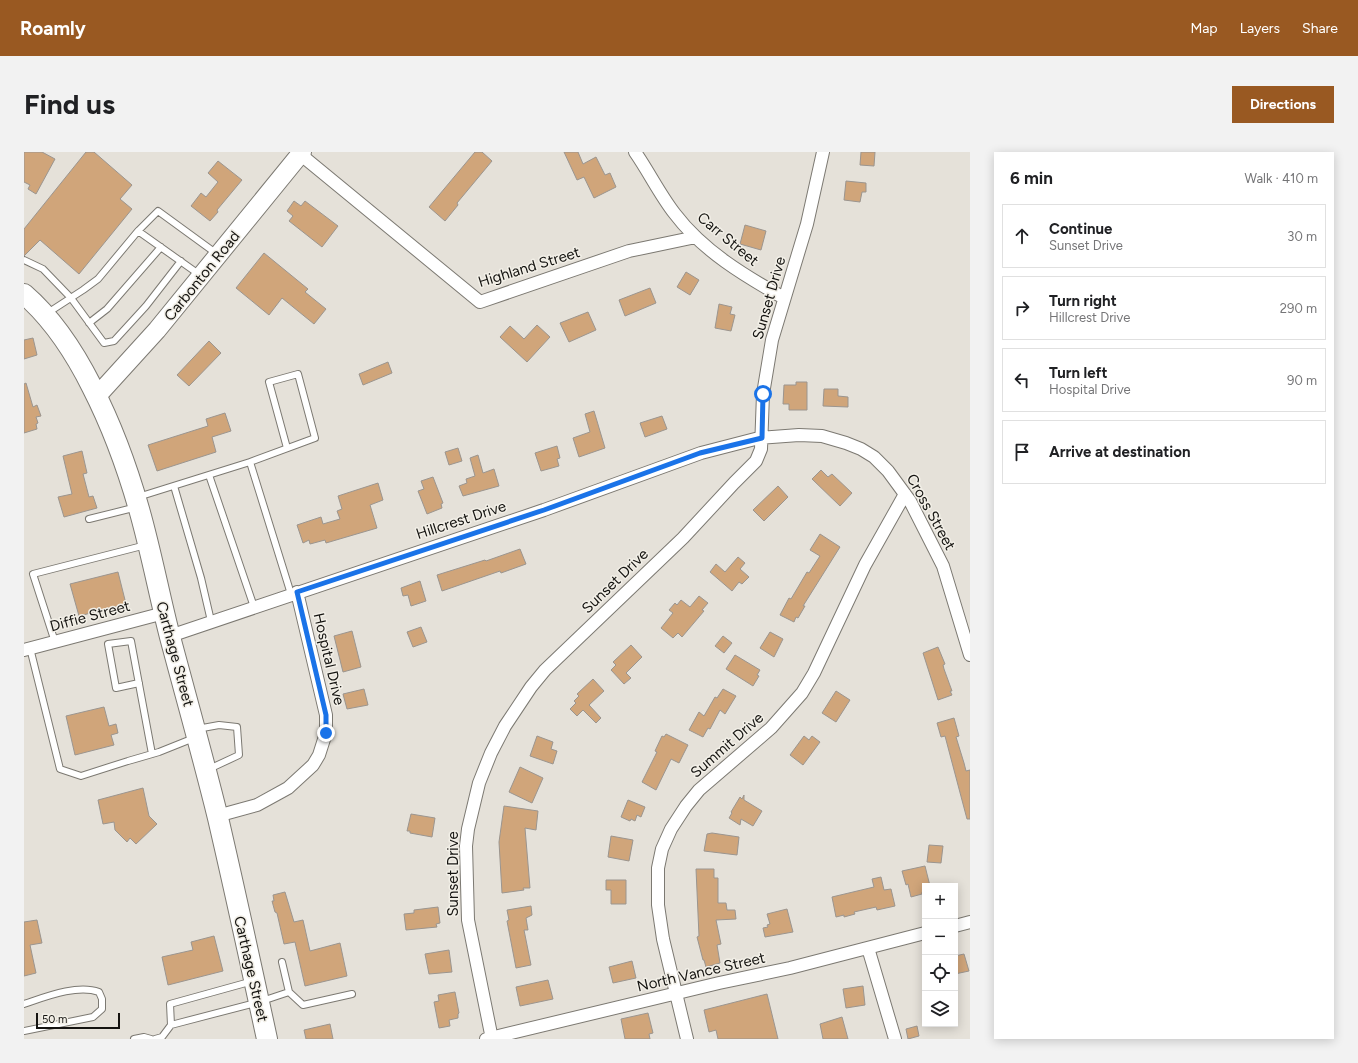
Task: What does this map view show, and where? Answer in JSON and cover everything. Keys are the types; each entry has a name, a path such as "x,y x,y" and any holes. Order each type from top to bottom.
{"main road":[{"name":"Carthage Street","path":"24,294 45,315 71,349 97,396 120,450 147,544 217,816 267,1039"}],"street":[{"name":"Carr Street","path":"635,152 676,215 696,237 751,280 784,298"},
{"name":"Sunset Drive","path":"490,1038 468,920 466,846 468,830 479,783 491,753 505,726 520,702 545,670 683,538 756,461 761,449 764,387 772,340 807,224 823,152"},
{"name":"Highland Street","path":"301,153 480,302 629,251 696,237"},
{"name":"Carbonton Road","path":"97,396 157,330 219,256 301,153"},
{"name":"Cross Street","path":"762,438 799,435 822,436 846,442 861,449 881,464 905,494 943,566 970,655"},
{"name":"Hillcrest Drive","path":"170,636 544,510 700,453 762,438"},
{"name":"Summit Drive","path":"687,1039 663,939 658,906 658,868 662,849 671,829 686,806 699,790 771,728 802,693 814,673 865,565 905,494"},
{"name":"Hospital Drive","path":"217,816 257,805 288,788 313,765 323,744 326,733 326,715 294,593"},
{"name":"Diffie Street","path":"27,649 164,613"},
{"path":"958,925 970,922"},
{"name":"North Vance Street","path":"490,1038 790,968 922,934"},
{"path":"868,948 895,1039"}],"lane":[{"path":"45,315 98,279 138,231 158,211 219,256"},
{"path":"138,231 202,276"},
{"path":"89,323 107,309 161,247"},
{"path":"24,260 43,269 71,298 104,343 114,341 146,306 181,261"},
{"path":"89,519 136,503 174,486 250,462 315,438 298,374 270,382 287,448"},
{"path":"250,462 294,593"},
{"path":"209,475 254,607"},
{"path":"174,486 212,621"},
{"path":"55,642 33,574 147,544"},
{"path":"139,683 116,688 108,644 131,641 139,683 152,754"},
{"path":"27,649 60,769 81,776 128,760 152,754 196,733 219,725 237,727 239,755 205,770"},
{"path":"282,962 289,992 303,1005 352,994"},
{"path":"171,1025 170,1004 254,981"},
{"path":"24,1004 80,989 91,989 99,992 102,999 102,1009 93,1017 24,1031"},
{"path":"155,1039 162,1037 171,1025 259,1002 289,992"},
{"path":"134,1039 146,1038"}],"building":[{"path":"24,152 42,152 55,159 36,194 28,189 30,185 24,182"},
{"path":"86,152 94,152 132,185 120,199 132,209 79,274 40,240 24,256 24,229"},
{"path":"475,152 482,152 492,161 457,203 458,205 445,221 429,207"},
{"path":"564,152 578,152 583,164 596,157 605,175 610,173 616,187 594,198 584,177 577,180"},
{"path":"861,152 875,152 874,166 860,165"},
{"path":"218,161 242,180 217,210 218,212 210,221 191,206 201,193 206,197 218,182 208,173"},
{"path":"846,181 866,183 866,192 862,192 860,202 844,200"},
{"path":"294,201 301,206 305,201 338,226 322,247 289,221 293,216 287,211"},
{"path":"745,225 766,231 761,250 740,244"},
{"path":"264,253 308,289 305,292 326,309 314,324 282,298 269,315 236,288"},
{"path":"686,272 699,280 690,295 677,287"},
{"path":"650,288 656,303 625,316 619,300"},
{"path":"719,304 732,307 730,314 735,315 731,331 715,328"},
{"path":"588,312 596,330 569,342 560,323"},
{"path":"537,325 550,337 527,362 500,337 510,326 524,339"},
{"path":"33,338 37,355 24,359 24,340"},
{"path":"209,341 221,353 189,386 177,375"},
{"path":"388,362 392,373 363,385 359,374"},
{"path":"796,382 807,382 807,410 789,410 789,404 783,404 784,385 796,385"},
{"path":"26,383 33,407 37,405 41,416 36,417 38,423 36,424 37,429 24,433 24,384"},
{"path":"824,389 838,389 838,396 848,397 848,407 823,406"},
{"path":"594,411 605,448 579,457 573,438 590,432 585,414"},
{"path":"225,413 231,431 212,437 216,452 157,471 148,445 208,426 206,419"},
{"path":"662,416 667,429 645,437 640,423"},
{"path":"557,446 560,458 557,459 559,466 541,471 535,453"},
{"path":"458,448 462,461 449,465 445,452"},
{"path":"82,451 87,473 83,474 89,497 93,496 97,508 64,517 58,497 72,494 63,456"},
{"path":"478,455 483,473 494,469 499,486 463,496 459,486 467,483 466,479 475,476 470,458"},
{"path":"821,470 828,477 832,474 852,493 840,506 812,479"},
{"path":"433,477 443,503 441,504 442,508 427,514 418,491 424,489 421,481"},
{"path":"378,483 383,500 370,505 377,528 326,543 325,540 310,544 309,540 303,543 297,525 321,517 323,524 340,519 337,511 342,509 338,496"},
{"path":"778,486 788,497 764,521 753,510"},
{"path":"820,534 840,547 803,606 805,606 798,618 796,617 794,622 780,615 789,598 791,599 807,572 809,573 820,556 810,550"},
{"path":"520,549 526,564 501,573 500,571 442,591 437,575 485,560 486,561"},
{"path":"738,557 745,563 740,569 749,577 742,584 739,582 732,591 710,572 716,564 725,572"},
{"path":"118,572 126,604 79,616 70,584"},
{"path":"420,581 426,601 411,606 408,595 403,596 401,588"},
{"path":"699,596 708,603 702,610 704,611 682,637 678,633 673,638 661,628 673,613 669,610 675,603 677,605 681,600 690,607"},
{"path":"421,627 427,642 413,647 407,632"},
{"path":"352,631 361,667 343,672 334,636"},
{"path":"770,632 783,639 774,657 760,648"},
{"path":"723,636 732,643 724,653 715,646"},
{"path":"631,645 642,657 626,673 631,678 624,684 611,670 616,665 613,662"},
{"path":"938,647 945,664 943,665 952,695 938,700 923,653"},
{"path":"735,655 760,670 757,675 759,676 753,686 726,669"},
{"path":"593,679 604,691 589,705 601,718 596,723 583,710 577,716 570,709 576,703 574,701 579,696 577,694"},
{"path":"364,689 368,705 347,709 343,694"},
{"path":"723,689 736,696 725,714 720,710 710,729 708,728 703,737 689,730 699,712 704,716 715,697 717,698"},
{"path":"836,691 850,700 836,722 822,713"},
{"path":"104,707 109,726 116,724 118,733 111,735 114,745 75,755 66,716"},
{"path":"954,718 959,736 956,737 966,771 970,770 970,819 967,819 945,736 941,737 937,723"},
{"path":"666,734 688,745 679,763 671,759 656,790 642,782 657,752 655,751 662,736 664,737"},
{"path":"537,736 553,742 551,749 557,751 553,764 530,756"},
{"path":"804,736 809,740 812,736 820,742 803,765 790,755"},
{"path":"520,767 543,778 532,803 509,792"},
{"path":"143,788 149,816 157,824 136,844 130,838 127,842 115,830 114,822 103,824 98,800"},
{"path":"744,795 744,800 762,811 753,826 741,819 740,825 729,818 740,797 742,799"},
{"path":"628,800 645,807 641,817 637,815 635,821 631,819 630,821 621,817"},
{"path":"504,806 538,811 536,830 525,828 530,888 523,888 524,890 502,893 499,842"},
{"path":"411,814 435,818 432,837 410,833 410,831 407,831"},
{"path":"712,833 739,837 737,855 704,851 707,834"},
{"path":"611,836 633,840 629,861 608,857"},
{"path":"929,845 943,846 941,863 927,862"},
{"path":"925,866 929,883 922,883 922,894 911,897 908,884 906,885 902,871"},
{"path":"696,869 714,869 714,878 718,878 718,903 726,903 727,910 735,910 736,919 716,920 721,944 717,945 720,963 706,967 697,937 699,936"},
{"path":"881,877 884,890 891,889 895,906 877,910 876,907 854,912 855,914 844,917 844,915 836,917 832,897 874,887 872,879"},
{"path":"606,880 626,880 626,904 611,904 611,890 606,890"},
{"path":"285,892 294,922 303,920 310,951 340,943 347,976 305,986 295,942 284,944 277,913 275,912 272,901 274,901 273,895"},
{"path":"531,906 532,915 526,918 528,930 524,930 531,965 516,968 507,921 509,920 507,910"},
{"path":"438,907 440,923 436,924 437,927 406,930 404,914 414,913 414,910"},
{"path":"787,909 793,932 765,937 763,928 768,927 767,925 770,924 767,914"},
{"path":"37,920 42,943 30,945 36,973 24,976 24,922"},
{"path":"214,936 223,971 168,985 162,957 193,950 191,942"},
{"path":"449,950 452,972 429,974 425,954"},
{"path":"964,954 969,971 958,973 958,955"},
{"path":"632,961 636,978 613,983 609,967"},
{"path":"548,980 553,999 520,1006 516,987"},
{"path":"863,986 865,1005 846,1008 843,989"},
{"path":"455,992 459,1013 458,1018 449,1020 450,1026 439,1028 434,1002 439,1001 438,995"},
{"path":"767,994 778,1039 718,1039 716,1030 709,1032 704,1010"},
{"path":"648,1013 653,1033 649,1034 650,1039 625,1039 621,1019"},
{"path":"842,1017 848,1039 823,1039 820,1024"},
{"path":"330,1024 333,1039 306,1039 304,1030"},
{"path":"917,1026 919,1036 908,1039 906,1029"}],"route":[{"path":"326,733 326,715 297,592 544,510 700,453 762,438 763,394"}]}
